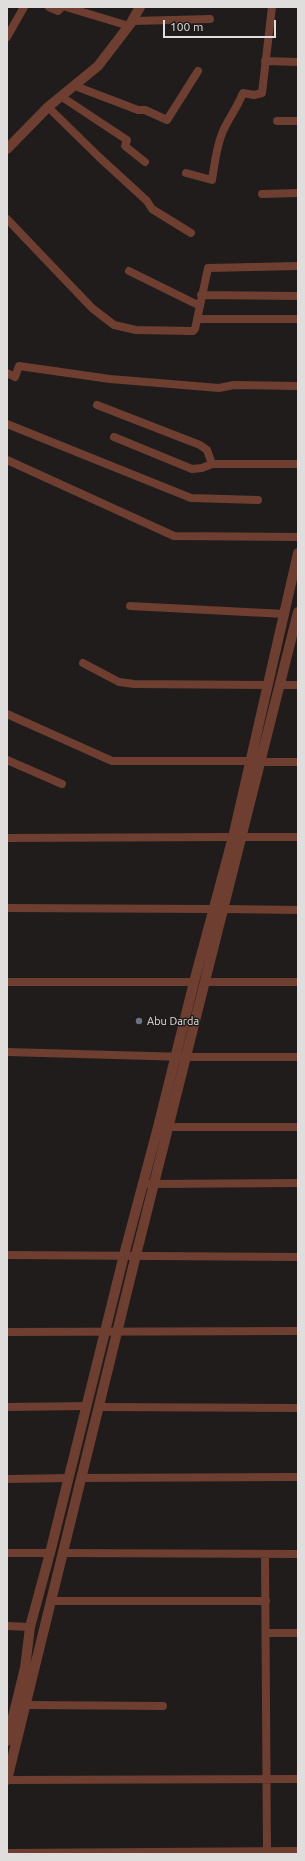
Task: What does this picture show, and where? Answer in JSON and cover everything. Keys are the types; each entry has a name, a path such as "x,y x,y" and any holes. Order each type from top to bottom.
{"street":[{"path":"7,37 24,7"},
{"path":"49,7 58,11 62,7"},
{"path":"66,7 131,23 210,19"},
{"path":"7,149 48,107 98,66 131,23 140,7"},
{"path":"186,173 212,180 216,151 223,132 238,106 243,92 254,95 262,93 272,7"},
{"path":"266,61 298,62"},
{"path":"75,86 138,110 145,110 167,120 198,71"},
{"path":"62,97 127,140 125,146 145,162"},
{"path":"48,107 147,201 152,209 191,234"},
{"path":"277,121 298,121"},
{"path":"262,194 298,193"},
{"path":"7,219 92,308 114,324 136,330 192,331 195,329 208,268 298,266"},
{"path":"129,271 200,306"},
{"path":"202,295 298,296"},
{"path":"197,319 298,319"},
{"path":"7,373 15,377 19,366 110,379 219,388 234,385 298,386"},
{"path":"97,405 200,445 207,450 212,464"},
{"path":"7,424 190,498 258,500"},
{"path":"114,438 192,469 202,468 212,464 298,464"},
{"path":"7,460 174,536 298,538"},
{"path":"237,837 250,762 298,553"},
{"path":"130,606 285,614"},
{"path":"7,1741 11,1710 25,1668 30,1627 69,1478 124,1255 143,1184 163,1127 181,1057 205,982 219,909 237,837 261,762 298,613"},
{"path":"83,663 119,682 134,684 267,685"},
{"path":"280,685 298,685"},
{"path":"7,714 112,761 250,762"},
{"path":"7,760 62,784"},
{"path":"261,762 298,762"},
{"path":"7,838 298,837"},
{"path":"7,908 298,910"},
{"path":"181,1057 194,982 219,909"},
{"path":"7,982 194,982"},
{"path":"205,982 298,982"},
{"path":"7,1052 181,1057 298,1057"},
{"path":"163,1127 298,1127"},
{"path":"163,1127 154,1184 7,1780 298,1779"},
{"path":"143,1184 298,1183"},
{"path":"7,1255 298,1257"},
{"path":"7,1332 298,1330"},
{"path":"7,1407 86,1406"},
{"path":"99,1407 298,1408"},
{"path":"81,1478 298,1477"},
{"path":"7,1479 69,1478"},
{"path":"7,1553 50,1553"},
{"path":"63,1553 298,1554"},
{"path":"265,1555 267,1853"},
{"path":"51,1601 266,1601"},
{"path":"7,1626 30,1627"},
{"path":"266,1633 298,1633"},
{"path":"26,1705 163,1706"},
{"path":"7,1853 267,1853 298,1851"}],"place":[{"name":"Abu Darda","path":"139,1021"}]}
